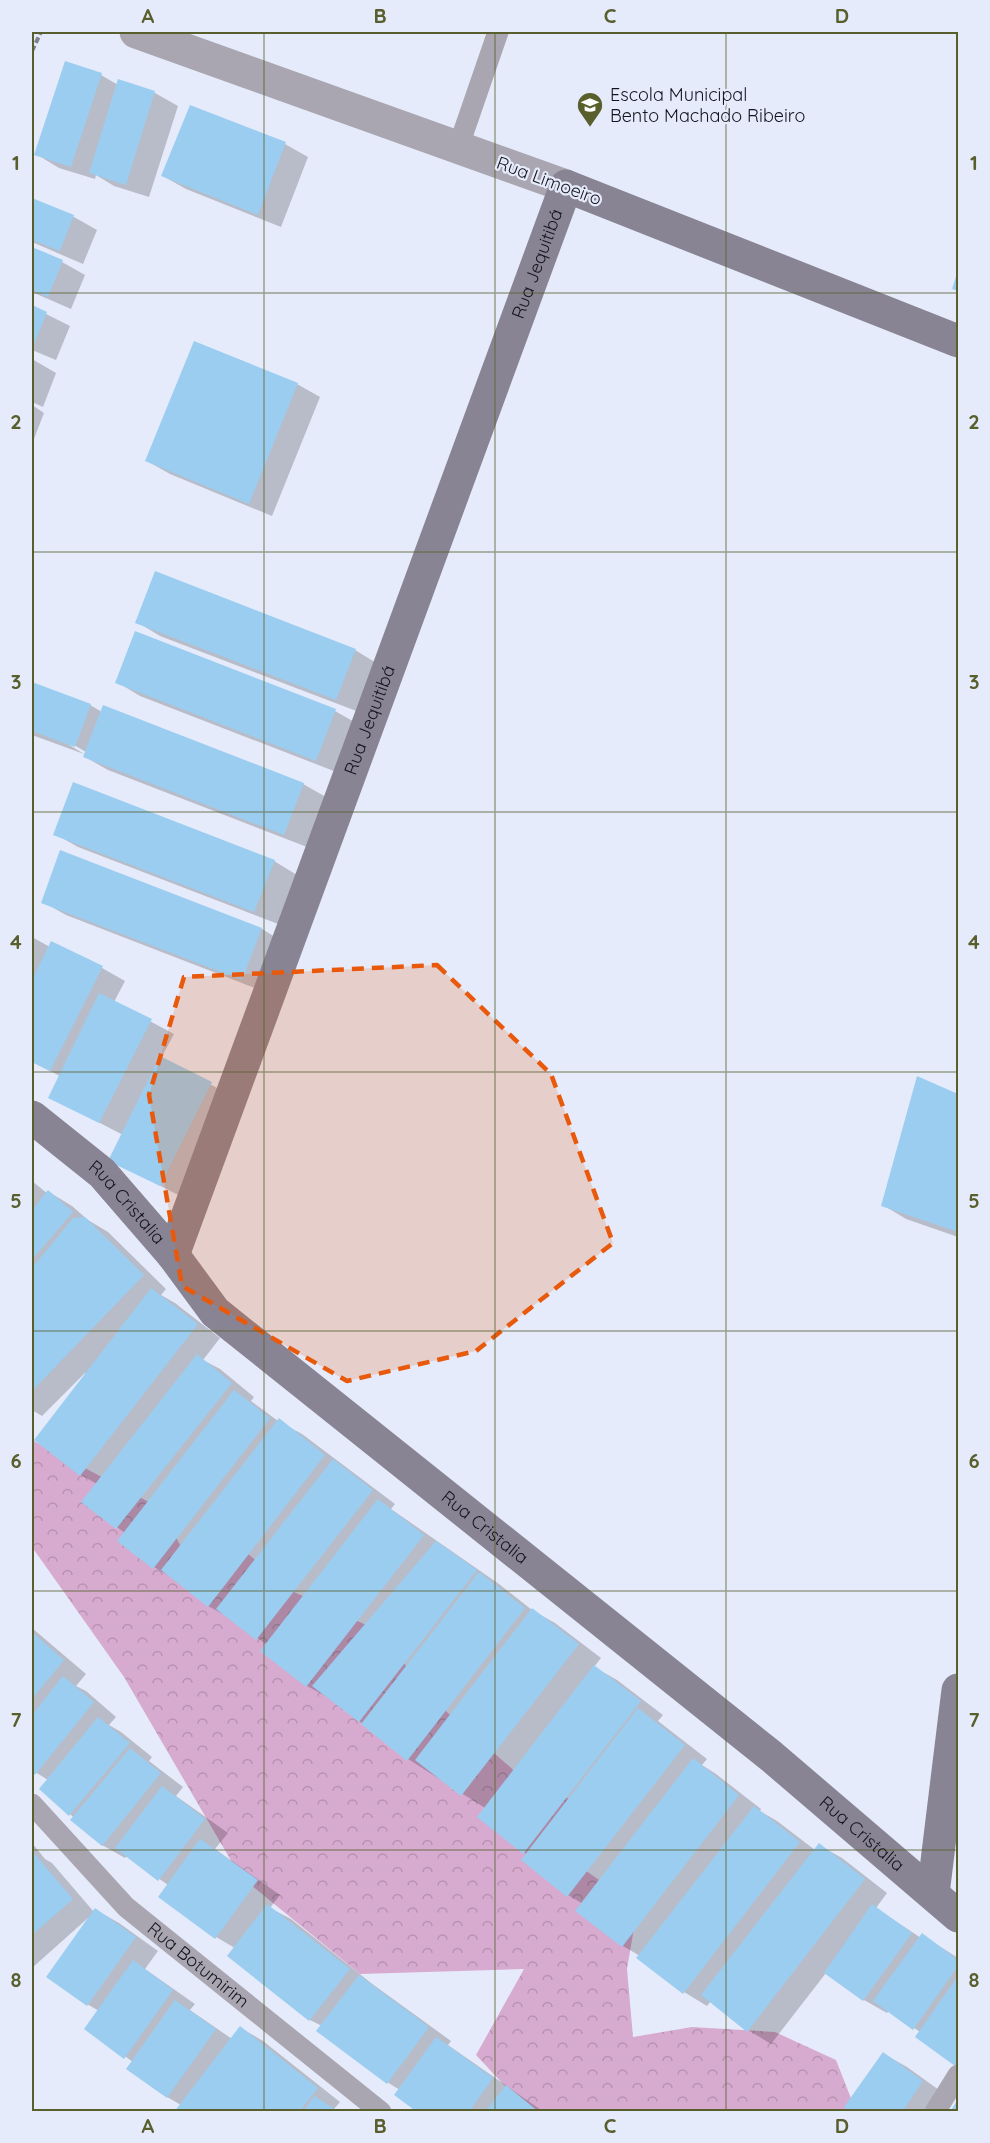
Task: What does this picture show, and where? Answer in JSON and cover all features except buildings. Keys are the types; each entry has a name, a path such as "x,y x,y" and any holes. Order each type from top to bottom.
{"street":[{"name":"Rua Limoeiro","path":"136,32 566,186 958,341"},
{"name":"Rua Jequitibá","path":"173,1255 566,186"},
{"name":"Rua Cristalia","path":"32,1118 102,1173 173,1255 215,1312 771,1756 958,1916"},
{"path":"933,1894 958,1690"}],"lane":[{"path":"458,148 498,32"},
{"name":"Rua Botumirim","path":"32,1804 126,1907 381,2112"},
{"path":"935,2112 958,2075"}],"path":[{"path":"32,51 41,32"}],"highlighted area":[{"path":"437,965 551,1074 613,1243 476,1351 347,1381 182,1286 149,1095 184,977"}],"green space":[{"path":"32,1440 162,1509 181,1547 230,1539 294,1592 375,1629 440,1706 534,1788 584,1803 583,1869 617,1892 634,1928 627,1969 633,2037 692,2027 775,2032 836,2060 856,2111 528,2111 476,2055 524,1969 360,1974 240,1876 124,1677 32,1547"}],"place":[{"name":"Escola Municipal Bento Machado Ribeiro","path":"590,128"}]}
